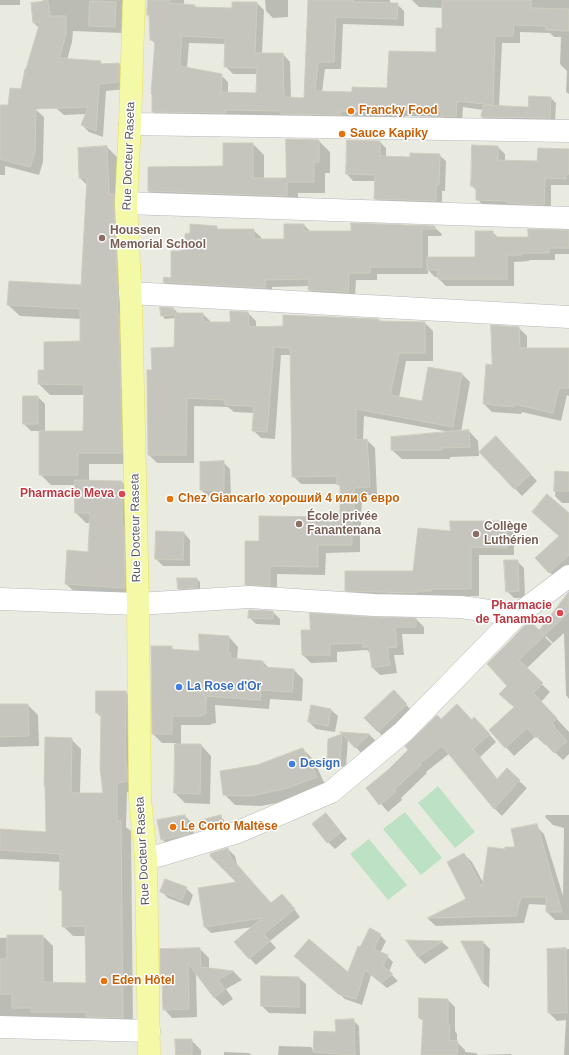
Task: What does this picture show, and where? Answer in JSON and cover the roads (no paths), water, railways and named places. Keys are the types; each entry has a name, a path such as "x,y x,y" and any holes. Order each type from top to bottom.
{"main road":[{"name":"Rue Docteur Raseta","path":"134,0 126,202 130,293 138,604 140,798 146,858 150,1055"}],"street":[{"path":"130,124 569,131"},
{"path":"126,202 569,218"},
{"path":"130,293 569,317"},
{"path":"146,858 238,832 331,792 403,732 517,615 569,576"},
{"path":"0,599 138,604 249,598 374,605 461,607 517,615"},
{"path":"0,1027 149,1031"}],"place":[{"name":"Francky Food","path":"351,111"},
{"name":"Sauce Kapiky","path":"342,134"},
{"name":"Houssen Memorial School","path":"102,238"},
{"name":"Pharmacie Meva","path":"122,494"},
{"name":"Chez Giancarlo хороший 4 или 6 евро","path":"170,499"},
{"name":"École privée Fanantenana","path":"299,524"},
{"name":"Collège Luthérien","path":"476,534"},
{"name":"Pharmacie de Tanambao","path":"560,613"},
{"name":"La Rose d'Or","path":"179,687"},
{"name":"Design","path":"292,764"},
{"name":"Le Corto Maltèse","path":"173,827"},
{"name":"Eden Hôtel","path":"104,981"}]}
